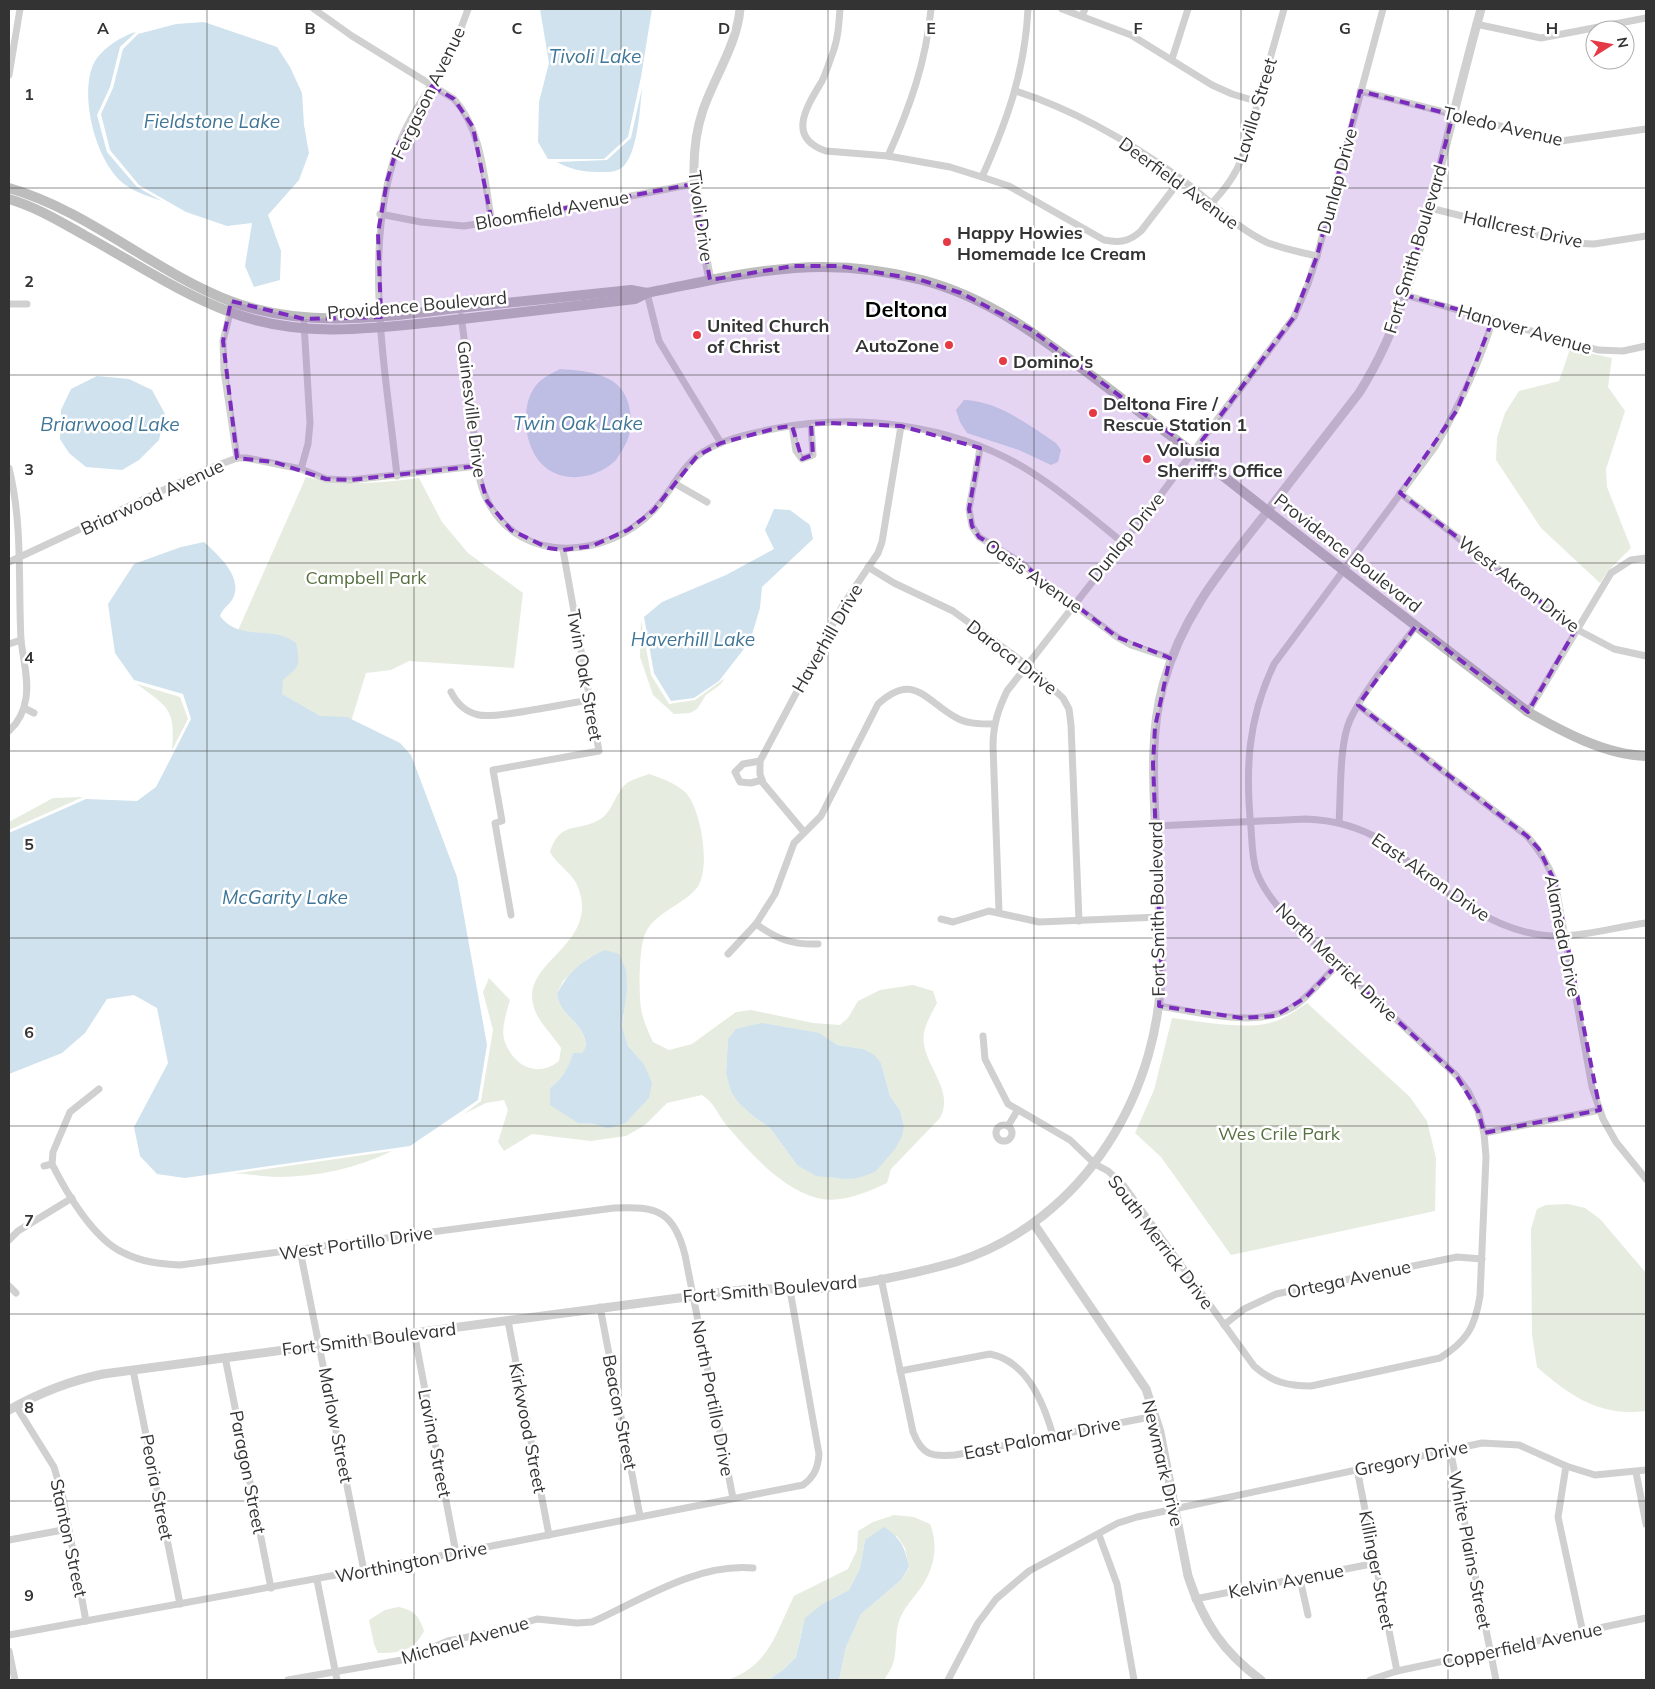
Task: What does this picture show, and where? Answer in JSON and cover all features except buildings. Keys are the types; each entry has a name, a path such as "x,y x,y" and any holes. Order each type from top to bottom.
{"main road":[{"name":"Providence Boulevard","path":"9,188 27,193 58,207 203,289 259,311 329,331 382,328 635,299 646,293 793,266 840,266 873,270 921,280 961,293 1030,329 1194,451 1267,511 1528,712 1560,730 1601,746 1635,756 1646,756"},
{"name":"Providence Boulevard","path":"9,199 27,204 202,301 259,322 304,324 631,290 646,293"}],"street":[{"path":"9,75 20,9"},
{"path":"314,9 352,36 454,99 466,112 473,127 492,222"},
{"name":"Fergason Avenue","path":"397,476 381,317 378,269 380,214 387,181 398,145 452,50 468,9"},
{"name":"Tivoli Drive","path":"710,280 693,184 697,135 703,110 733,39 740,9"},
{"path":"840,9 833,52 823,78 803,116 805,135 818,148 826,151 888,156 950,167 982,177 1009,186 1104,240 1117,243 1133,238 1181,179"},
{"path":"888,156 909,110 922,66 931,9"},
{"path":"982,177 1001,135 1016,90 1026,38 1028,9"},
{"path":"1062,9 1131,35 1212,85 1232,94 1259,102"},
{"path":"1082,16 1085,9"},
{"path":"1172,59 1188,9"},
{"name":"Lavilla Street","path":"1211,204 1225,190 1237,171 1259,102 1284,9"},
{"name":"Dunlap Drive","path":"999,912 993,724 1007,691 1194,451 1294,317 1317,256 1382,9"},
{"name":"Fort Smith Boulevard","path":"12,1408 74,1380 133,1370 508,1321 600,1307 763,1288 790,1290 825,1288 881,1278 957,1261 1000,1243 1034,1224 1095,1164 1136,1093 1154,1041 1159,1006 1161,962 1153,764 1155,727 1161,690 1170,658 1180,635 1216,576 1372,373 1391,335 1405,295 1430,208 1480,9"},
{"path":"1476,24 1541,38 1646,18"},
{"path":"9,23 18,24"},
{"name":"Deerfield Avenue","path":"1016,90 1042,99 1097,126 1181,179 1248,233 1267,243 1317,256"},
{"name":"Toledo Avenue","path":"1360,91 1561,142 1646,129"},
{"name":"Bloomfield Avenue","path":"380,214 421,222 464,226 693,184"},
{"name":"Hallcrest Drive","path":"1430,208 1570,243 1594,244 1646,236"},
{"path":"646,293 659,341 721,443"},
{"name":"Hanover Avenue","path":"1405,295 1598,350 1623,351 1646,346"},
{"path":"231,301 231,312 223,341 224,371 237,458"},
{"path":"9,304 27,304"},
{"name":"Gainesville Drive","path":"459,308 478,466 487,501 511,530 548,548 563,550 592,546 628,530 653,512 697,456 721,443 792,426 862,423 901,426 937,433 980,448 1022,467 1075,503 1122,542"},
{"name":"North Merrick Drive","path":"1482,1259 1486,1157 1484,1133 1478,1110 1456,1076 1287,918 1268,894 1256,869 1250,822 1249,750 1261,691 1274,664 1343,568 1435,448 1457,410 1474,374 1492,319"},
{"path":"301,469 308,444 310,423 304,324"},
{"path":"792,426 798,455 802,459 813,455 811,424"},
{"name":"Haverhill Drive","path":"760,761 843,605 882,542 901,426"},
{"name":"Oasis Avenue","path":"980,448 969,508 972,526 984,541 1020,562 1116,637 1131,645 1170,658"},
{"name":"Briarwood Avenue","path":"9,562 213,466 237,458 274,462 326,478 350,480 478,466"},
{"path":"9,472 19,524 21,640 27,685 24,708 20,719 9,731"},
{"path":"674,483 707,502"},
{"name":"West Akron Drive","path":"1400,493 1576,629 1614,648 1646,656"},
{"name":"Twin Oak Street","path":"511,916 495,823 502,821 493,770 600,751 563,550"},
{"path":"1528,712 1610,573 1631,560 1646,558"},
{"name":"Daroca Drive","path":"868,567 894,583 953,611 1027,665 1064,698 1069,709 1079,921"},
{"path":"1339,822 1344,742 1349,721 1416,626"},
{"path":"9,644 21,640"},
{"path":"728,954 756,924 775,894 794,844 821,816 878,704 898,689 910,689 924,694 956,718 971,723 993,724"},
{"path":"451,692 457,703 466,711 486,716 590,700"},
{"name":"Alameda Drive","path":"1358,706 1527,836 1549,866 1555,882 1592,1087 1600,1110 1616,1142 1646,1179"},
{"path":"24,708 34,713"},
{"path":"762,780 751,783 740,782 735,772 743,764 760,761 762,780 804,832"},
{"name":"East Akron Drive","path":"1156,826 1306,819 1339,822 1365,831 1381,840 1474,911 1498,923 1523,931 1564,935 1646,923"},
{"path":"941,920 953,922 989,910 1039,922 1160,917"},
{"path":"756,924 776,938 804,944 818,944"},
{"path":"1159,1006 1242,1018 1275,1016 1294,1007 1305,998 1337,964"},
{"name":"South Merrick Drive","path":"983,1036 985,1059 995,1082 1008,1104 1017,1111 1070,1140 1095,1164 1108,1171 1124,1186 1254,1366 1265,1376 1290,1386 1311,1386 1440,1358 1456,1348 1472,1329 1477,1315 1480,1296 1482,1259"},
{"path":"44,1166 52,1164 53,1152 70,1112 100,1089"},
{"path":"1484,1133 1600,1110"},
{"path":"1008,1126 1017,1111"},
{"name":"West Portillo Drive","path":"52,1164 72,1198 96,1232 122,1253 158,1264 180,1265 614,1208 636,1207 665,1215"},
{"path":"9,1240 18,1231 72,1198"},
{"name":"North Portillo Drive","path":"665,1215 680,1236 733,1498"},
{"name":"Newmark Drive","path":"1034,1224 1138,1374 1146,1389 1155,1416 1188,1576 1196,1599 1216,1638 1246,1669 1262,1680"},
{"name":"Marlow Street","path":"300,1250 364,1571"},
{"name":"Ortega Avenue","path":"1224,1325 1244,1309 1276,1294 1457,1257 1482,1259"},
{"path":"881,1278 900,1371 990,1354 1002,1356 1018,1367 1046,1410 1053,1436"},
{"path":"9,1286 16,1293"},
{"name":"Worthington Drive","path":"9,1635 456,1554 803,1485 811,1479 818,1466 819,1454 790,1290"},
{"name":"Beacon Street","path":"600,1307 640,1516"},
{"name":"Kirkwood Street","path":"508,1321 549,1535"},
{"name":"Lavina Street","path":"414,1332 456,1554"},
{"name":"Paragon Street","path":"226,1357 272,1588"},
{"name":"Peoria Street","path":"133,1370 180,1604"},
{"name":"East Palomar Drive","path":"900,1371 912,1432 922,1450 930,1454 955,1455 1155,1416"},
{"name":"Stanton Street","path":"12,1408 54,1467 64,1498 68,1529 86,1621"},
{"name":"Gregory Drive","path":"948,1680 978,1623 996,1599 1029,1571 1099,1535 1118,1523 1174,1508 1482,1443 1519,1445 1566,1466 1594,1475 1646,1470"},
{"name":"White Plains Street","path":"1450,1449 1496,1680"},
{"path":"1566,1466 1558,1517 1583,1632"},
{"name":"Killinger Street","path":"1357,1469 1397,1671"},
{"path":"1636,1472 1646,1524"},
{"path":"9,1540 68,1529"},
{"path":"1099,1535 1117,1584 1134,1680"},
{"name":"Kelvin Avenue","path":"1196,1599 1376,1563"},
{"name":"Michael Avenue","path":"288,1680 402,1660 448,1641 498,1631 537,1619 577,1623 592,1622 699,1575 742,1567 753,1568"},
{"path":"1300,1579 1308,1615"},
{"path":"317,1580 337,1680"},
{"name":"Copperfield Avenue","path":"1370,1680 1397,1671 1490,1653 1646,1618"},
{"path":"9,1652 14,1680"}],"highlighted area":[{"path":"432,86 454,99 473,127 492,222 693,184 710,280 793,266 840,266 921,280 961,293 1030,329 1194,451 1294,317 1317,256 1360,91 1453,115 1405,295 1493,319 1457,410 1400,493 1576,629 1528,712 1416,626 1358,705 1527,836 1539,849 1555,882 1600,1110 1484,1133 1478,1111 1456,1075 1337,965 1305,998 1275,1016 1242,1018 1159,1006 1161,962 1153,764 1155,727 1170,658 1117,637 1020,562 979,537 972,526 969,509 980,448 901,426 811,424 813,455 802,459 792,426 777,428 721,443 697,456 653,511 628,530 592,546 563,550 548,548 511,530 487,501 477,466 350,480 326,479 274,462 237,458 223,341 231,301 304,319 381,317 378,233 387,181 398,145"}],"green space":[{"path":"1570,349 1612,358 1608,387 1625,411 1606,469 1607,487 1631,548 1608,571 1600,583 1541,528 1496,460 1497,438 1505,413 1519,391 1559,381"},
{"name":"Campbell Park","path":"306,477 348,483 376,483 419,478 442,522 468,553 523,593 514,668 409,661 391,670 366,673 342,751 216,680"},
{"path":"641,621 651,675 669,704 695,700 725,678 720,685 706,695 697,709 690,713 674,714 653,695 640,657"},
{"path":"137,684 180,697 188,719 172,750 171,717 156,698"},
{"path":"649,774 678,786 686,793 696,812 703,840 704,855 701,880 696,889 655,920 645,934 643,941 641,950 640,997 644,1020 653,1042 669,1050 692,1044 736,1012 751,1010 813,1023 840,1025 848,1018 858,1001 880,990 913,985 933,991 937,1003 927,1023 923,1039 926,1054 942,1090 943,1108 940,1118 891,1169 887,1183 862,1194 844,1199 817,1198 804,1193 779,1178 757,1159 725,1123 711,1102 702,1095 667,1103 645,1125 626,1136 591,1141 532,1134 504,1151 498,1142 508,1110 504,1100 486,1103 464,1114 481,1101 493,1030 483,992 489,978 510,1000 503,1032 505,1042 514,1058 527,1067 535,1069 543,1069 559,1061 561,1048 537,1016 533,1004 533,989 539,975 571,938 579,924 582,907 576,882 550,852 559,835 572,828 586,825 602,818 606,815 623,786","holes":["590,957 624,1015 622,1026 628,1046 644,1064 649,1098 626,1123 608,1129 595,1124 578,1123 550,1088 564,1072 573,1053 582,1053 586,1048 582,1032 563,1009 557,994 563,981","786,1027 837,1045 863,1049 881,1063 890,1096 900,1110 904,1126 858,1178 833,1178 797,1165 770,1128 753,1116 731,1092 726,1074 728,1039"]},
{"path":"83,797 9,830 9,822 53,798"},
{"name":"Wes Crile Park","path":"1307,1003 1409,1096 1427,1121 1436,1158 1435,1211 1231,1255 1161,1157 1135,1133 1154,1090 1172,1018 1243,1026 1265,1024 1292,1013"},
{"path":"392,1151 351,1167 322,1173 293,1177 232,1174"},
{"path":"1568,1204 1585,1208 1600,1219 1646,1273 1646,1411 1614,1411 1587,1402 1561,1387 1537,1367 1532,1334 1531,1229 1537,1209 1546,1205"},
{"path":"894,1515 914,1517 930,1524 933,1532 934,1558 925,1582 905,1609 899,1621 893,1662 884,1680 839,1680 846,1647 861,1614 901,1580 909,1568 905,1548 897,1536 865,1540 860,1568 849,1590 824,1603 802,1630 796,1657 783,1670 768,1680 728,1680 754,1666 763,1656 770,1646 794,1596 848,1569 857,1550 858,1531 873,1522"},
{"path":"398,1607 415,1614 424,1631 416,1643 405,1650 378,1653 369,1620 385,1610"}],"water":[{"name":"Tivoli Lake","path":"540,9 652,9 641,77 628,137 604,159 548,159 538,142 539,102 549,63"},
{"name":"Fieldstone Lake","path":"204,22 277,47 290,67 302,93 304,125 309,153 299,180 268,215 281,251 280,280 254,287 245,266 252,223 227,226 186,212 139,185 110,150 101,114 113,88 123,49 138,34 176,24"},
{"path":"136,32 120,47 110,87 97,115 107,152 137,187 162,201 144,195 127,186 116,177 99,147 90,111 88,93 94,63 102,52 113,43"},
{"path":"642,88 634,144 626,163 620,169 609,172 587,171 557,162 607,160 631,138"},
{"name":"Twin Oak Lake","path":"560,369 583,371 605,377 621,389 627,399 631,422 627,441 615,461 608,467 590,475 571,477 553,472 538,459 528,437 526,412 528,400 542,379"},
{"name":"Briarwood Lake","path":"97,376 129,379 152,390 165,414 159,440 139,460 122,470 86,467 69,453 60,439 61,410 71,389"},
{"path":"964,400 977,401 1001,409 1035,429 1056,443 1061,450 1058,462 1051,465 1019,450 967,433 960,422 956,410"},
{"name":"Haverhill Lake","path":"774,509 790,510 810,525 813,539 762,587 760,608 750,641 719,681 694,698 671,701 654,673 644,617 662,602 726,575 774,549 765,530"},
{"name":"McGarity Lake","path":"204,542 222,560 233,575 235,583 235,592 232,600 220,616 237,629 287,637 296,643 298,662 292,672 283,680 282,694 320,716 347,717 400,743 411,755 457,877 487,1045 478,1100 410,1146 185,1178 157,1174 140,1156 134,1127 168,1063 157,1008 134,995 107,999 85,1033 62,1053 9,1074 9,833 86,799 137,801 156,787 191,719 183,694 134,680 115,653 108,604 134,564 181,547"},
{"path":"605,950 619,954 626,970 627,989 622,1026 628,1046 644,1064 652,1083 649,1098 626,1123 608,1129 595,1124 578,1123 550,1105 550,1088 564,1072 573,1053 582,1053 586,1047 582,1032 563,1009 557,994 571,973 590,958"},
{"path":"762,1023 819,1033 837,1045 863,1049 874,1055 881,1063 890,1096 900,1110 904,1126 902,1136 895,1149 875,1172 858,1178 846,1179 816,1176 797,1165 770,1128 739,1103 731,1092 726,1074 728,1039 736,1029"},
{"path":"884,1527 898,1539 906,1554 909,1567 901,1580 861,1614 846,1647 839,1680 768,1680 783,1670 796,1657 805,1618 824,1603 849,1590 860,1568 865,1540"}],"place":[{"name":"Happy Howies Homemade Ice Cream","path":"947,242"},
{"name":"United Church of Christ","path":"697,335"},
{"name":"AutoZone","path":"949,345"},
{"name":"Domino's","path":"1003,361"},
{"name":"Deltona Fire / Rescue Station 1","path":"1093,413"},
{"name":"Volusia Sheriff's Office","path":"1147,459"}],"district":[{"name":"Deltona","path":"906,309"}]}
